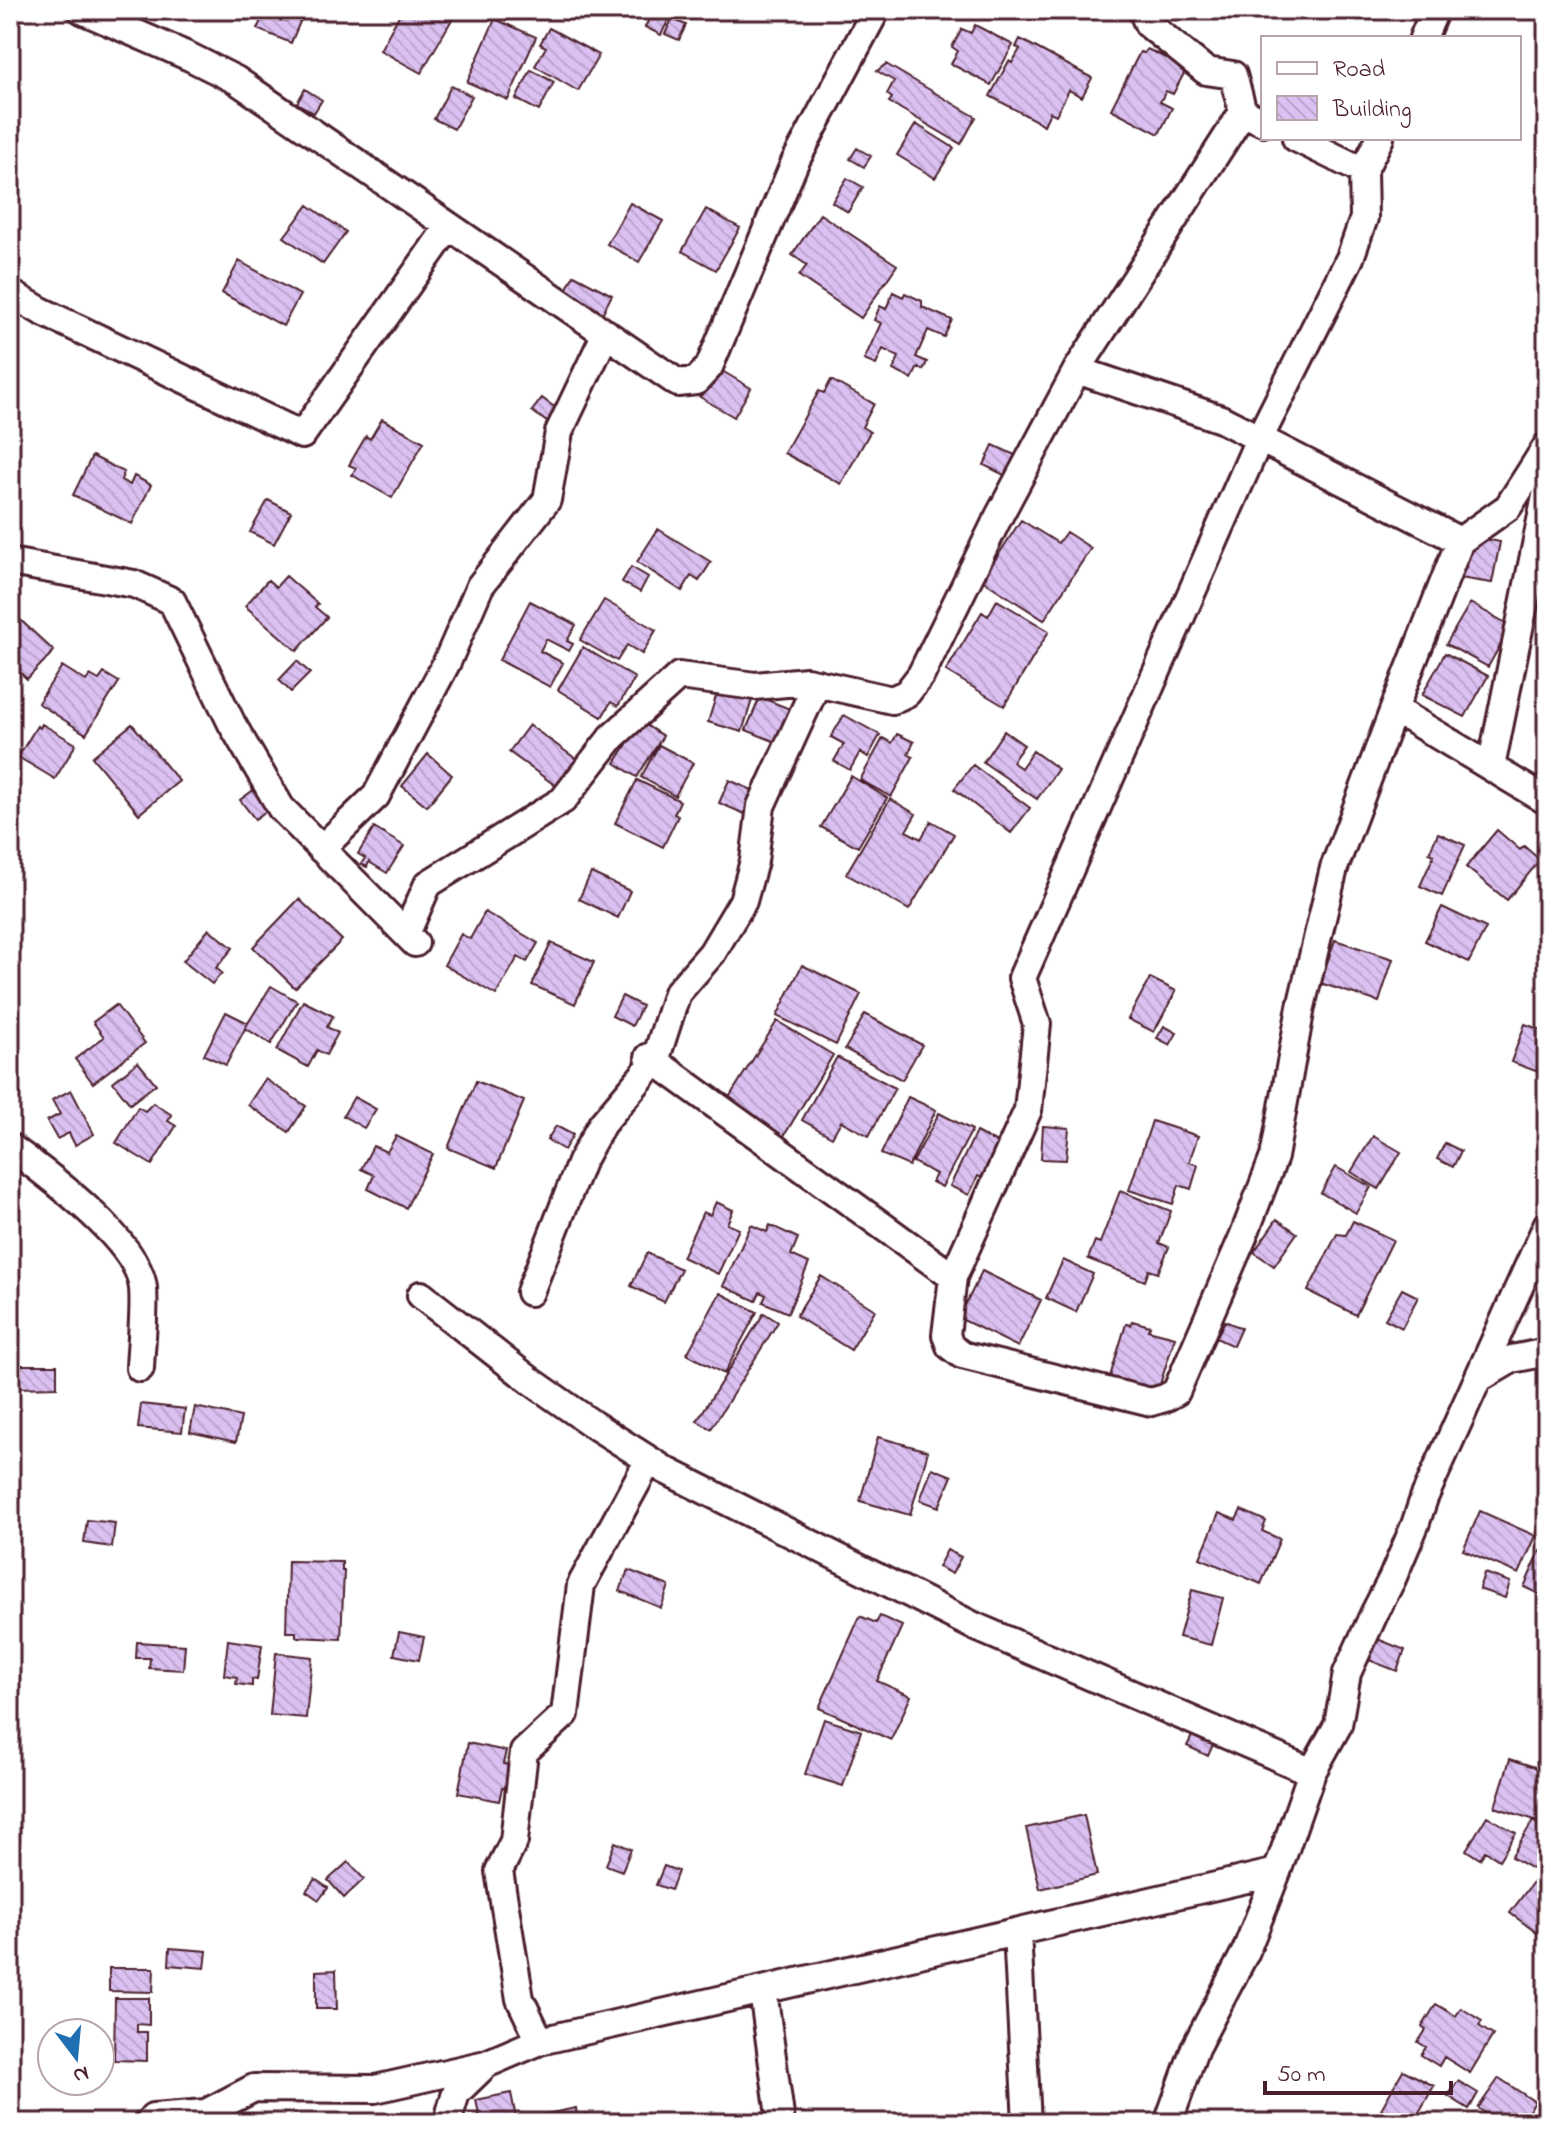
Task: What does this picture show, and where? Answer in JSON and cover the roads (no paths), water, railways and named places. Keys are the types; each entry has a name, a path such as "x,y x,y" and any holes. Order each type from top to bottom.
{"street":[{"path":"82,10 136,22 190,57 236,80 678,383 696,381 709,367 795,162 876,10"},
{"path":"10,562 134,584 172,601 232,724 281,808 411,939 428,884 563,800 612,737 679,676 755,686 807,681 892,700 907,693 921,675 999,516 1077,370 1253,117 1233,75 1206,71 1148,24 1142,10"},
{"path":"1424,36 1435,10"},
{"path":"1300,140 1363,171"},
{"path":"1379,140 1363,171 1364,218 1350,258 1260,437 1022,978 1037,1024 1028,1110 953,1277 946,1335 950,1346 962,1355 1151,1402 1176,1392 1274,1157 1301,1007 1334,868 1394,709 1460,541 1508,507 1547,446"},
{"path":"10,293 41,311 302,435 449,226"},
{"path":"321,849 376,796 447,662 480,586 547,500 559,432 606,333"},
{"path":"1077,370 1221,419 1460,541"},
{"path":"1491,767 1547,491"},
{"path":"530,1292 581,1162 602,1124 652,1059 677,993 712,953 743,901 754,861 761,806 817,683"},
{"path":"1394,709 1547,801"},
{"path":"652,1059 953,1277"},
{"path":"10,1147 106,1226 134,1259 143,1286 140,1368"},
{"path":"1168,2123 1195,2048 1246,1951 1312,1772 1338,1725 1347,1673 1392,1579 1424,1498 1547,1225"},
{"path":"421,1295 531,1381 594,1425 679,1477 974,1626 1312,1772"},
{"path":"1478,1379 1512,1359 1547,1352"},
{"path":"540,2041 520,1999 499,1871 514,1841 524,1752 565,1714 581,1585 649,1460"},
{"path":"148,2123 153,2117 206,2113 254,2088 375,2089 486,2064 540,2041 1277,1872"},
{"path":"1017,1932 1027,2123"},
{"path":"763,1991 781,2123"},
{"path":"447,2123 456,2093 486,2064"}]}
